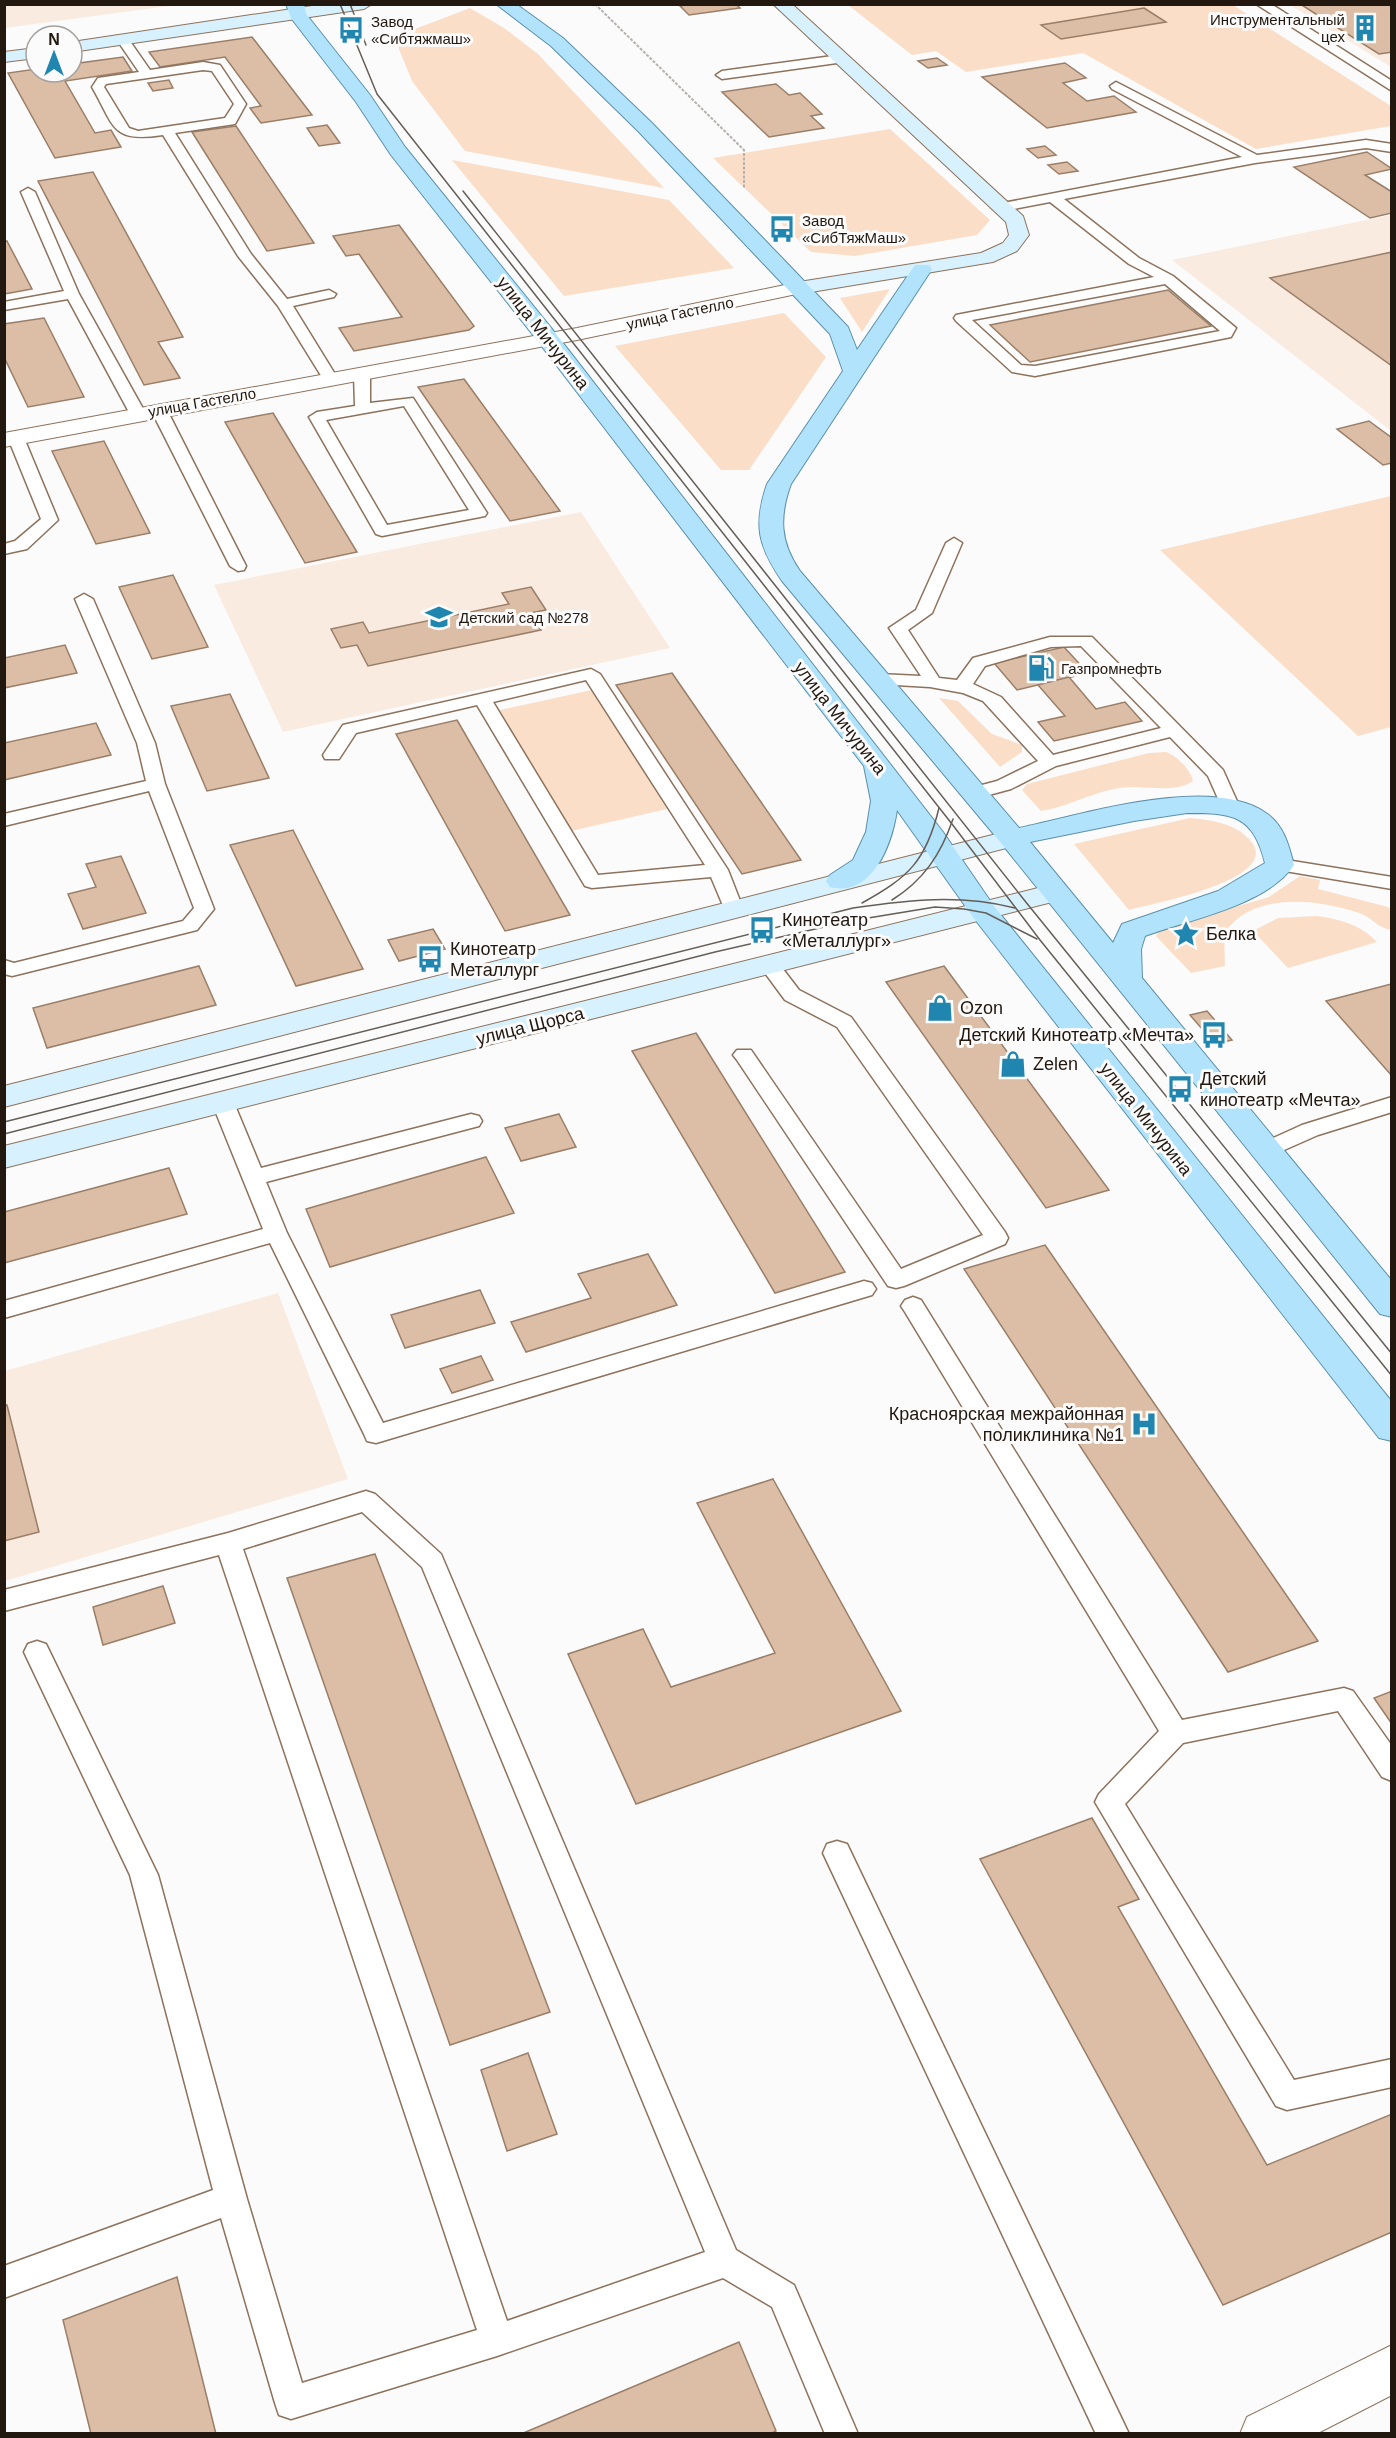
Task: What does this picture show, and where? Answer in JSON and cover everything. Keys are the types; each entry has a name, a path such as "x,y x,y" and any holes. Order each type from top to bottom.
{"main road":[{"path":"84,45 296,9 364,4"},
{"name":"улица Гастелло","path":"781,4 1004,207 1016,220 1019,235 1010,247 986,258 799,288"},
{"name":"улица Мичурина","path":"296,9 363,99 398,151 548,339 944,854 983,911 1392,1428"},
{"path":"510,9 557,42 645,127 799,288 840,332 854,371"},
{"path":"4,57 24,54"},
{"path":"922,269 779,484 770,508 769,528 775,554 791,576 1012,838 1054,893 1127,979 1392,1305"},
{"path":"840,881 863,866 873,851 880,832 885,801 875,764"},
{"path":"4,1097 1012,838 1165,806 1201,804 1242,811 1265,826 1278,846 1280,865 1263,882 1239,894 1132,930 1126,949 1127,979"},
{"name":"улица Щорса","path":"4,1157 1054,893"}],"street":[{"name":"улица Гастелло","path":"10,439 548,339 799,288"},
{"path":"1264,2433 1392,2369"}],"lane":[{"path":"1262,4 1392,87"},
{"path":"123,40 147,74"},
{"path":"722,75 840,59"},
{"path":"203,66 216,68 240,104 230,121 167,131 138,135 124,131 98,87 102,81 203,66"},
{"path":"1116,86 1255,159"},
{"path":"167,131 245,256 284,304 330,380"},
{"path":"1004,207 1056,199 1255,159 1366,144 1392,148"},
{"path":"28,192 72,294 148,412 238,566"},
{"path":"1056,199 1134,261 1168,279 1229,328 1226,334 1035,371 1017,369 961,318 1168,279"},
{"path":"4,306 72,294"},
{"path":"284,304 329,294"},
{"path":"362,374 363,409"},
{"path":"408,401 479,513 382,531 317,417 363,409 408,401"},
{"path":"4,549 21,546 50,520 10,439"},
{"path":"934,683 898,628 922,613 954,543"},
{"path":"4,966 12,970 190,926 204,909 156,784 146,743 84,599"},
{"path":"962,688 979,662 1050,642 1086,641 1215,774 1231,808"},
{"path":"332,755 349,729 591,674 718,870 734,911"},
{"path":"878,680 934,683 962,688 989,697 1049,762"},
{"path":"482,699 592,882 718,870"},
{"path":"974,793 1004,785 1049,762 1173,731"},
{"path":"4,820 156,784"},
{"path":"1280,865 1392,883"},
{"path":"744,1056 897,1280 997,1238 844,1022 792,995 769,965"},
{"path":"223,1103 276,1233 376,1434 864,1289"},
{"path":"1266,1150 1310,1130 1392,1104"},
{"path":"253,1178 471,1121"},
{"path":"4,1310 276,1233"},
{"path":"913,1306 1175,1733"},
{"path":"4,1601 228,1543 366,1501 432,1561 725,2261 783,2296 842,2433"},
{"path":"228,1543 497,2340"},
{"path":"37,1652 144,1875 231,2199 291,2403 497,2340 725,2261"},
{"path":"1392,1769 1344,1699 1175,1733 1109,1802 1287,2096 1392,2073"},
{"path":"837,1853 1113,2433"},
{"path":"4,2282 231,2199"}],"path":[{"path":"595,4 744,150 745,198"}],"shaded area":[{"path":"5,4 176,4 24,24 5,28"},
{"path":"848,5 1233,5 1391,106 1391,126 1256,149 1083,53 966,72 936,51 912,55"},
{"name":"Инструментальный цех","path":"1290,5 1391,5 1391,67"},
{"path":"470,8 504,28 538,54 664,188 465,151 412,81 394,37"},
{"path":"890,129 990,220 977,235 855,256 811,252 713,158"},
{"path":"452,160 669,200 734,268 564,296"},
{"path":"1391,215 1391,431 1172,260"},
{"path":"890,289 862,332 840,298"},
{"path":"784,313 826,357 749,470 721,470 615,346"},
{"path":"1391,496 1391,727 1358,736 1160,550"},
{"name":"Детский сад №278","path":"581,512 670,648 283,732 214,585"},
{"path":"592,690 667,809 571,831 500,710"},
{"path":"939,698 958,701 992,734 1022,745 1022,752 1000,767"},
{"path":"1166,752 1182,763 1193,781 1166,788 1119,788 1041,811 1022,790 1027,784 1149,753"},
{"path":"1190,818 1222,823 1243,834 1249,839 1256,853 1250,866 1234,877 1212,887 1129,910 1074,844"},
{"path":"1300,876 1320,880 1318,889 1388,907 1391,910 1391,930 1364,915 1330,905 1284,902 1269,905 1241,916 1224,932 1225,966 1191,973 1156,936 1160,929 1269,897"},
{"path":"1317,916 1349,924 1364,931 1377,942 1288,968 1253,931 1278,918"},
{"path":"278,1293 348,1479 5,1581 5,1371"}],"building":[{"path":"736,4 740,8 689,15 680,6"},
{"name":"Инструментальный цех","path":"1300,4 1392,4 1392,52 1379,54"},
{"path":"1144,8 1166,22 1061,39 1041,25"},
{"path":"252,37 312,115 261,123 250,108 261,106 225,57 160,67 149,52"},
{"path":"123,57 132,71 84,78 84,62"},
{"path":"937,58 947,65 928,68 918,61"},
{"path":"1065,63 1086,78 1063,83 1087,101 1114,96 1136,112 1047,128 982,77"},
{"path":"24,71 24,84 67,84 95,133 111,130 121,147 55,158 8,73"},
{"path":"169,80 173,88 153,91 148,83"},
{"path":"776,84 789,95 800,93 822,114 811,116 824,128 769,137 722,92"},
{"path":"327,125 340,143 319,146 307,128"},
{"path":"236,126 314,243 267,251 192,132"},
{"path":"1045,146 1056,155 1038,158 1027,149"},
{"path":"1367,152 1392,169 1365,175 1392,192 1392,213 1370,218 1294,167"},
{"path":"1067,162 1078,171 1059,174 1048,165"},
{"path":"93,172 183,337 158,342 180,378 144,385 38,181"},
{"path":"399,225 474,326 469,330 354,351 339,328 402,317 359,254 346,256 333,236"},
{"path":"7,241 32,289 4,294 4,242"},
{"path":"1392,252 1392,366 1270,278"},
{"path":"1168,290 1211,326 1030,362 990,325"},
{"path":"44,318 84,397 28,407 4,357 4,324"},
{"path":"464,379 560,511 510,521 418,387"},
{"path":"273,413 357,552 305,563 225,422"},
{"path":"1369,421 1392,438 1392,463 1383,465 1337,429"},
{"path":"104,441 150,533 96,544 52,451"},
{"path":"173,575 208,647 152,659 119,587"},
{"path":"531,587 546,610 530,613 541,630 368,666 357,645 341,648 331,629 363,622 369,633 509,604 502,593"},
{"path":"65,645 77,673 4,688 4,658"},
{"name":"Газпромнефть","path":"1064,647 1088,673 1017,690 994,663"},
{"path":"672,673 801,860 742,874 616,685"},
{"path":"1069,677 1096,709 1125,702 1142,721 1054,741 1038,722 1065,716 1038,685"},
{"path":"230,694 269,778 207,791 171,706"},
{"path":"457,720 570,915 505,931 396,734"},
{"path":"96,723 111,755 4,780 4,743"},
{"path":"293,830 363,969 296,986 230,845"},
{"path":"121,856 146,913 83,929 68,894 96,887 86,864"},
{"path":"433,929 445,949 399,961 388,940"},
{"path":"199,966 216,1005 47,1048 33,1008"},
{"path":"944,966 1109,1190 1046,1208 886,982"},
{"path":"1392,985 1392,1076 1326,1001"},
{"path":"1207,1011 1232,1040 1215,1044 1190,1015"},
{"path":"696,1033 845,1272 775,1293 632,1051"},
{"path":"559,1114 576,1147 521,1161 505,1128"},
{"path":"486,1157 514,1213 330,1267 306,1209"},
{"path":"169,1168 187,1214 4,1263 4,1212"},
{"path":"1045,1245 1318,1641 1228,1672 964,1269"},
{"path":"648,1254 677,1305 526,1352 511,1322 591,1298 578,1274"},
{"path":"480,1290 495,1323 405,1348 391,1315"},
{"path":"481,1356 493,1380 452,1393 440,1369"},
{"path":"4,1405 7,1405 39,1532 4,1541"},
{"path":"773,1479 901,1711 636,1804 568,1654 643,1629 671,1687 775,1653 697,1503"},
{"path":"375,1554 550,2012 450,2045 287,1578"},
{"path":"163,1586 175,1623 103,1645 93,1607"},
{"path":"1392,1691 1392,1724 1374,1698"},
{"path":"1092,1818 1139,1899 1118,1907 1267,2165 1392,2114 1392,2232 1223,2305 980,1859"},
{"path":"528,2053 557,2134 507,2151 481,2070"},
{"path":"177,2277 216,2434 91,2434 63,2320"},
{"path":"739,2342 776,2431 770,2434 521,2434"}],"tram line":[{"path":"340,4 377,94 951,823"},
{"path":"350,4 366,45"},
{"path":"463,191 1025,901 1392,1354"},
{"path":"862,903 892,885 913,866 928,842 939,808"},
{"path":"951,823 953,819"},
{"path":"892,900 913,884 930,865 943,844 951,823"},
{"path":"951,823 1040,940 1392,1376"},
{"path":"4,1122 853,908 934,900 974,901 1015,908"},
{"path":"4,1134 715,952 850,921 935,907 964,909 986,913 1037,939"}],"place":[{"name":"Инструментальный цех","path":"1365,28"},
{"name":"Завод «Сибтяжмаш»","path":"351,30"},
{"name":"Завод «СибТяжМаш»","path":"782,229"},
{"name":"Детский сад №278","path":"439,617"},
{"name":"Газпромнефть","path":"1041,668"},
{"name":"Кинотеатр «Металлург»","path":"762,930"},
{"name":"Белка","path":"1186,934"},
{"name":"Кинотеатр Металлург","path":"430,959"},
{"name":"Ozon","path":"940,1008"},
{"name":"Детский Кинотеатр «Мечта»","path":"1214,1035"},
{"name":"Zelen","path":"1013,1064"},
{"name":"Детский кинотеатр «Мечта»","path":"1180,1089"},
{"name":"Красноярская межрайонная поликлиника №1","path":"1144,1424"}]}
